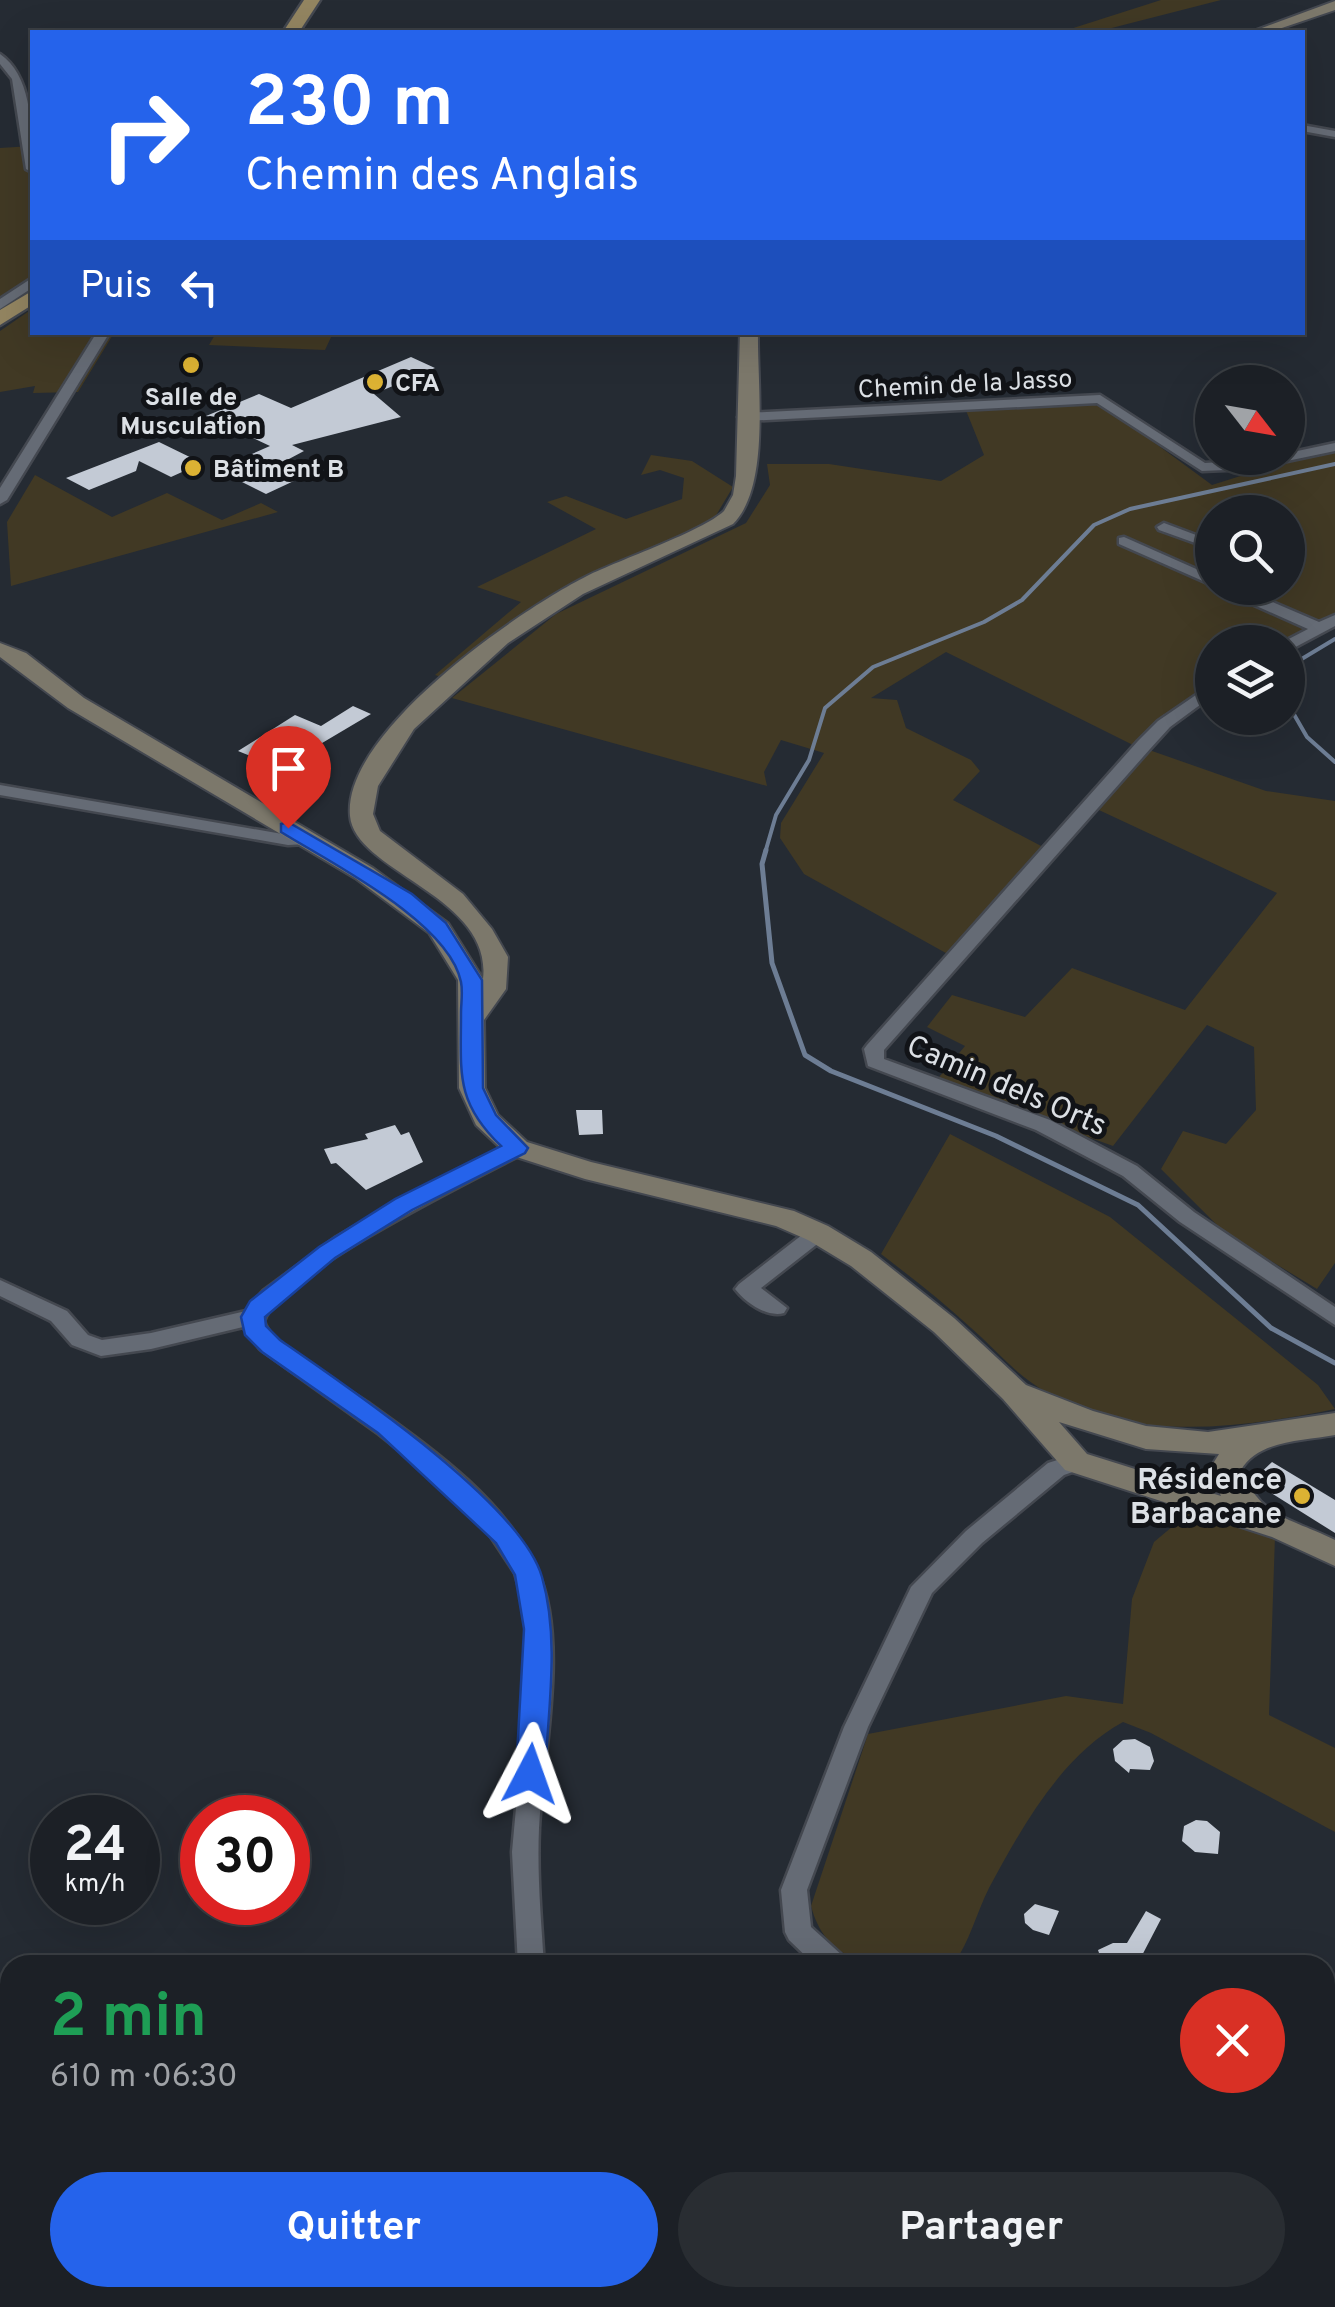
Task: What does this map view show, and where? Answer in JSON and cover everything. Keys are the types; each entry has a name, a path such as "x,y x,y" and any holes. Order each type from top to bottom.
{"main road":[{"path":"292,30 312,0"},
{"path":"1264,30 1335,5"},
{"path":"0,319 30,298"},
{"path":"471,1019 491,997 500,972 490,942 441,887 369,833 361,815 371,775 392,740 422,706 514,628 555,601 726,520 736,511 744,496 749,335"},
{"path":"0,649 18,658 76,703 404,899 439,928 471,980 472,1088 486,1119 516,1148 585,1170 784,1218 818,1232 862,1258 922,1306 1014,1391 1076,1462 1308,1538 1335,1554"},
{"path":"1014,1391 1143,1438"},
{"path":"1053,1408 1077,1438 1076,1462"},
{"path":"1076,1462 1093,1442 1143,1438 1192,1443 1335,1424"},
{"path":"1254,1519 1238,1500 1225,1470 1238,1448 1257,1437"}],"street":[{"path":"0,57 17,79 30,157"},
{"path":"1305,129 1335,134"},
{"path":"0,305 30,283"},
{"path":"0,500 102,335"},
{"name":"Chemin de la Jasso","path":"746,417 1100,398 1195,462"},
{"name":"Chemin de la Jasso","path":"1305,453 1335,447"},
{"path":"1164,527 1195,539"},
{"path":"1124,541 1195,572"},
{"path":"1267,605 1319,628"},
{"path":"1305,636 1335,620"},
{"name":"Camin dels Orts","path":"1195,701 1144,745 874,1049 875,1062 1043,1126 1130,1171 1203,1228 1335,1317"},
{"path":"0,790 288,840 306,839"},
{"path":"516,1148 404,1204 347,1239 283,1287 253,1317 254,1329 271,1346 387,1426 470,1500 506,1536 528,1574 538,1629 524,1852 530,1955"},
{"path":"776,1308 746,1290 818,1232"},
{"path":"0,1288 59,1316 80,1340 101,1348 151,1341 253,1317"},
{"path":"823,1955 798,1932 794,1890 864,1709 923,1587 974,1537 1042,1480 1056,1469 1076,1462"}],"shaded area":[{"path":"1161,0 1221,0 1104,30 1067,30"},
{"path":"30,146 30,283 0,303 0,148"},
{"path":"30,310 30,335 113,335 78,392 33,393 35,386 0,392 0,331"},
{"path":"214,335 332,335 325,350 209,345"},
{"path":"1092,404 1110,410 1212,485 1244,475 1305,475 1305,456 1335,446 1335,616 1305,632 1305,625 1195,625 1195,704 1135,745 1266,791 1335,801 1335,1263 1317,1289 1225,1233 1161,1169 1183,1131 1226,1144 1256,1110 1254,1047 1207,1025 1113,1146 935,1082 965,1046 927,1027 952,995 1025,1017 1072,968 1185,1010 1277,893 1086,804 1133,745 946,652 871,698 897,700 906,728 971,760 980,771 953,800 1045,848 953,957 804,874 780,838 781,823 824,753 781,740 764,772 767,786 452,698 556,614 746,523 770,485 767,464 829,464 941,481 984,455 965,408"},
{"path":"651,455 692,461 733,487 715,517 639,561 555,601 451,680 435,675 521,602 477,587 596,529 547,502 566,496 626,519 682,499 684,478 660,470 641,475"},
{"path":"35,475 112,517 167,493 222,520 261,503 278,512 11,586 7,522"},
{"path":"950,1134 1110,1217 1318,1385 1335,1409 1219,1426 1140,1424 1066,1403 1032,1383 949,1308 881,1254"},
{"path":"1191,1511 1275,1536 1269,1715 1335,1748 1335,1832 1151,1733 1123,1722 1081,1754 1045,1795 989,1888 959,1955 848,1955 833,1945 820,1929 811,1906 868,1734 1066,1696 1123,1704 1132,1599 1154,1542"}],"building":[{"path":"411,357 435,368 374,394 401,417 292,445 304,451 272,468 296,480 266,494 226,474 261,458 252,454 270,446 206,416 259,394 291,408"},
{"name":"Bâtiment B","path":"159,442 202,463 171,477 139,461 136,471 89,490 66,478"},
{"path":"353,706 371,714 280,768 238,751 295,715 321,726"},
{"path":"576,1110 602,1110 603,1134 579,1135"},
{"path":"395,1125 401,1135 409,1132 423,1162 366,1190 336,1163 331,1164 324,1149 368,1139 365,1134"},
{"name":"Résidence Barbacane","path":"1272,1462 1335,1500 1335,1533 1252,1481"},
{"path":"1135,1739 1150,1747 1154,1761 1150,1770 1130,1769 1129,1773 1115,1761 1113,1749 1123,1740"},
{"path":"1196,1820 1207,1821 1220,1832 1218,1854 1195,1852 1182,1841 1184,1826"},
{"path":"1035,1904 1059,1911 1049,1935 1025,1923 1024,1914"},
{"path":"1146,1911 1161,1919 1142,1955 1100,1955 1098,1950 1113,1943 1127,1943"}],"waterway":[{"path":"765,853 776,815 809,760 825,708 873,667 984,622 1022,600 1094,525 1130,509 1335,464"},
{"path":"1305,657 1335,639"},
{"path":"1305,734 1335,762"},
{"path":"766,850 762,864 772,963 805,1055 831,1071 996,1136 1138,1205 1271,1328 1335,1363"}],"place":[{"name":"Salle de Musculation","path":"191,365"},
{"name":"CFA","path":"375,382"},
{"name":"Bâtiment B","path":"193,468"},
{"name":"Résidence Barbacane","path":"1302,1496"}],"route":[{"path":"288,828 404,899 439,928 471,980 472,1088 486,1119 516,1148 404,1204 347,1239 259,1307 253,1317 254,1329 271,1346 387,1426 506,1536 528,1574 538,1629 530,1774"}]}
